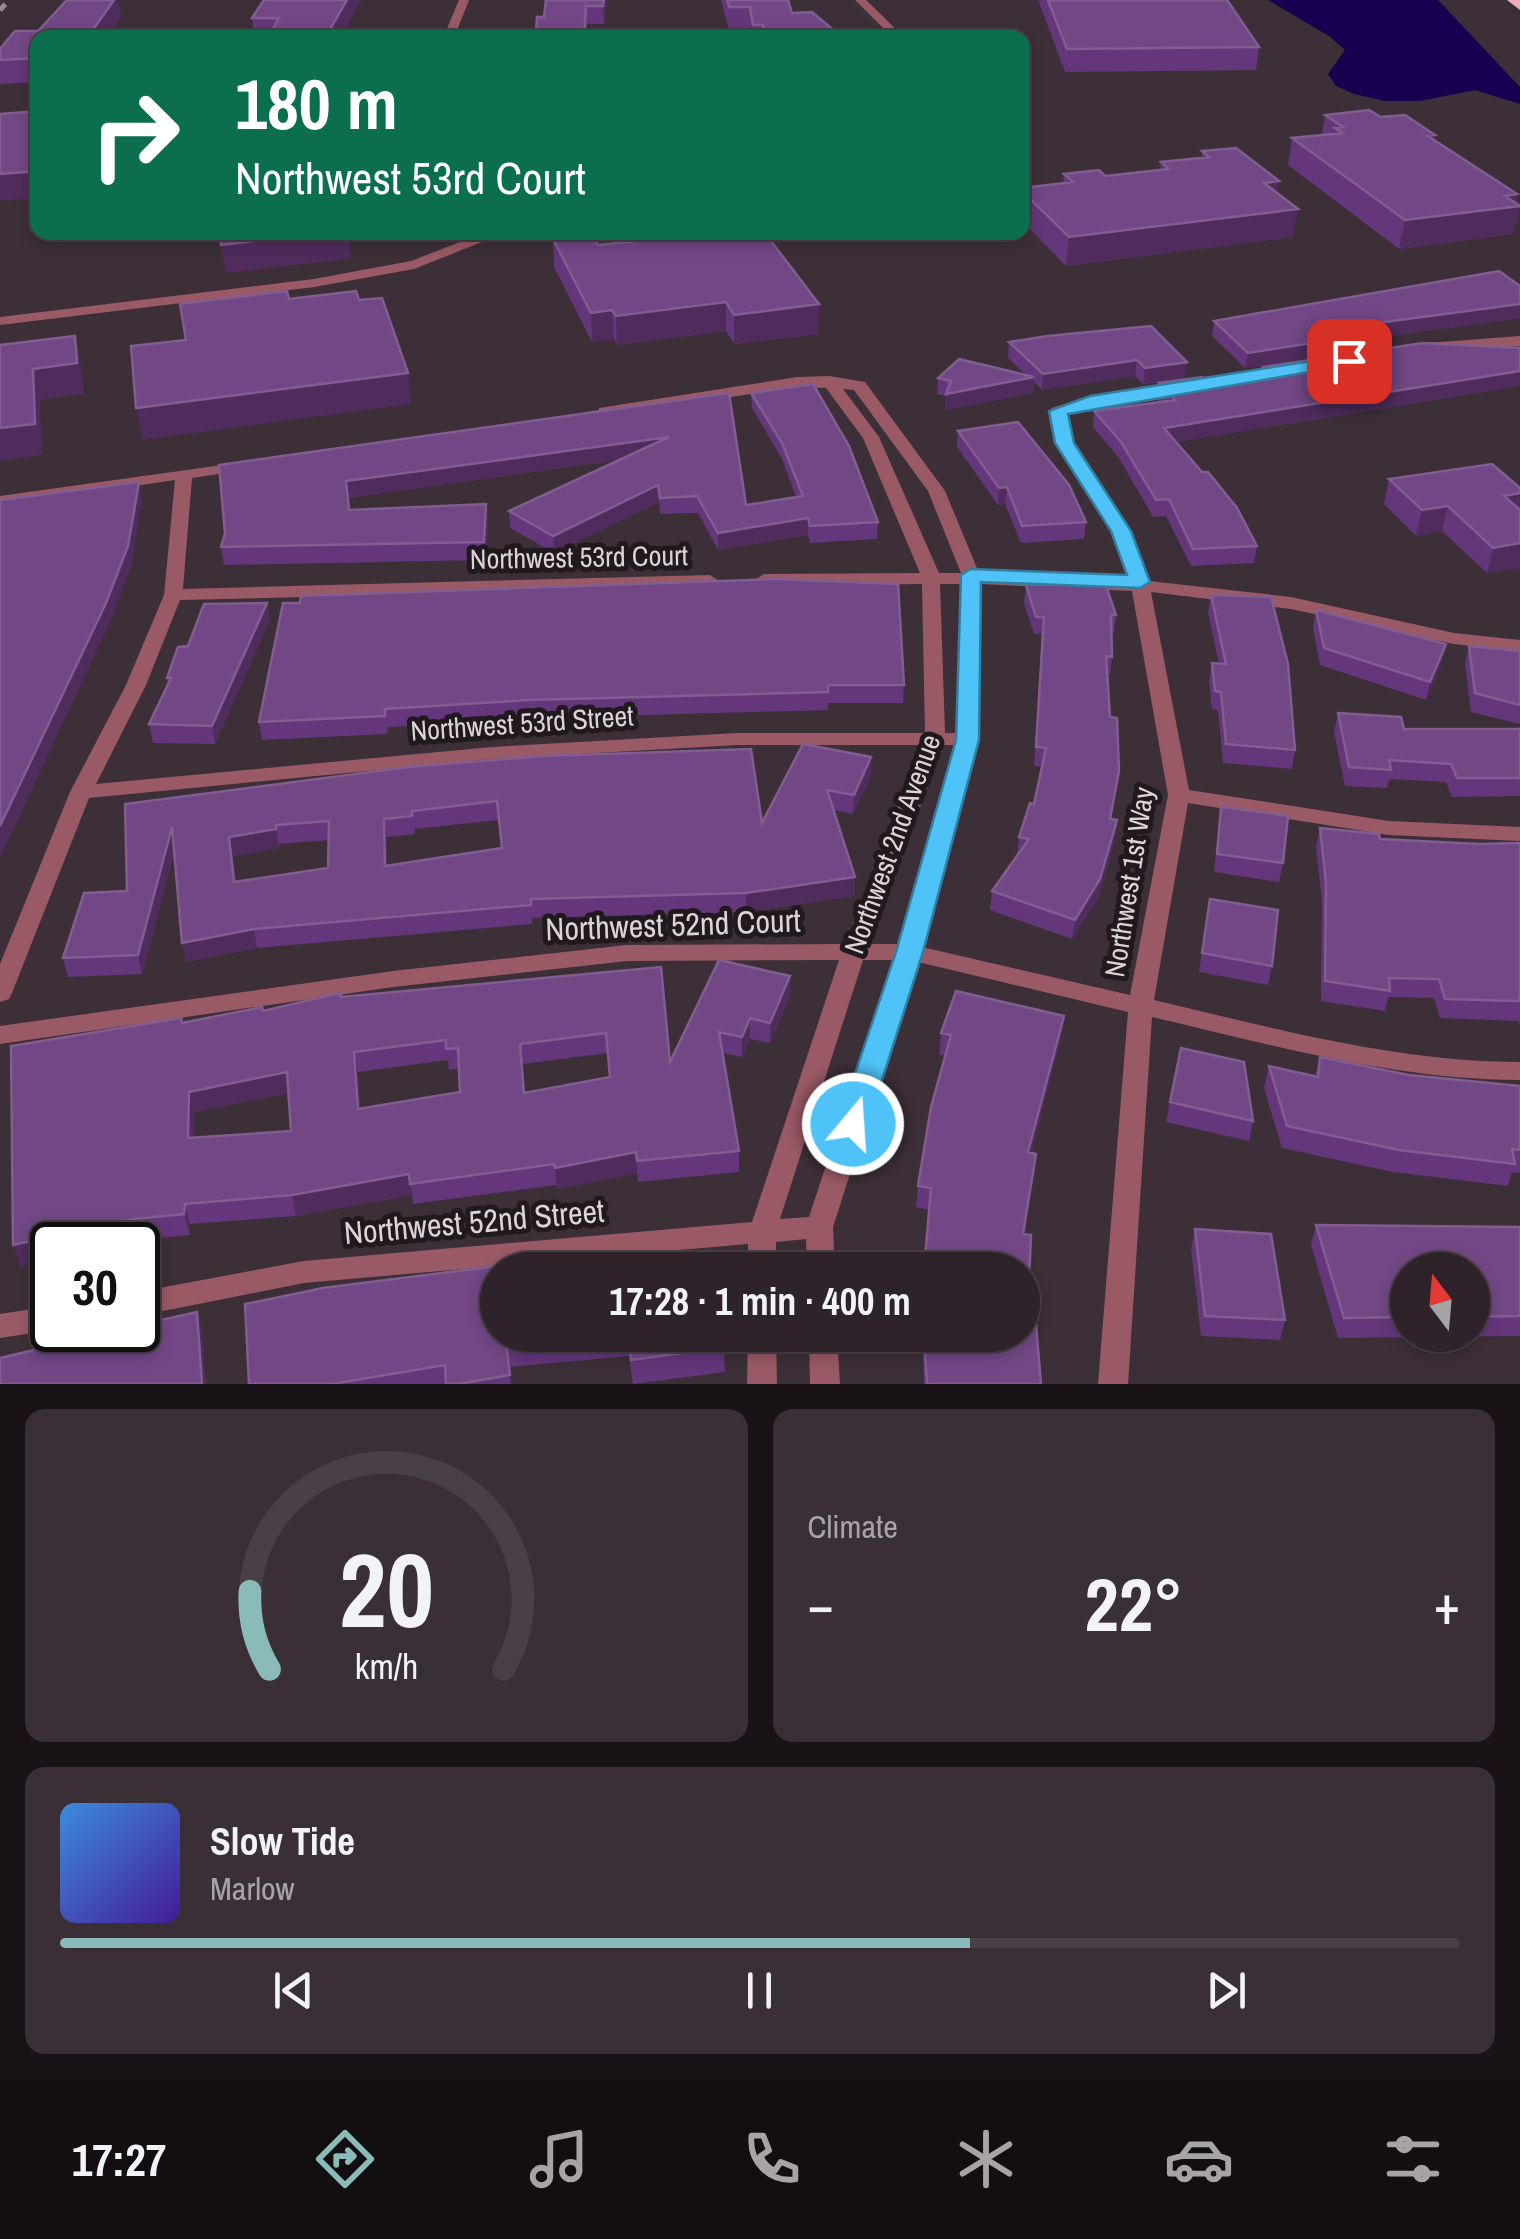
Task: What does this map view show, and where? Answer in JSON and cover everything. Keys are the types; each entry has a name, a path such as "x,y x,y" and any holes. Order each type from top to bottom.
{"street":[{"path":"451,30 464,0"},
{"path":"860,0 892,30"},
{"path":"0,322 314,282 414,265 479,240"},
{"path":"1402,353 1460,344 1520,341"},
{"name":"Northwest 1st Way","path":"1113,1384 1140,1003 1179,796 1140,582 1121,531 1064,443 1058,411 1090,401 1304,368"},
{"path":"586,414 829,381"},
{"name":"Northwest 2nd Avenue","path":"820,1252 819,1227 909,952 968,740 971,575 936,491 881,415 859,385 829,381"},
{"name":"Northwest 2nd Avenue","path":"762,1252 762,1232 854,952 935,740 931,576 872,437 829,381"},
{"path":"0,501 261,463"},
{"path":"0,992 82,792 136,684 172,595 184,474"},
{"name":"Northwest 53rd Court","path":"172,595 971,575 1140,582 1298,603 1466,644 1520,646"},
{"name":"Northwest 53rd Street","path":"82,792 511,752 736,739 968,740"},
{"path":"1179,796 1390,828 1520,834"},
{"name":"Northwest 52nd Court","path":"0,1035 393,979 627,953 909,952 1336,1051 1490,1071 1520,1071"},
{"name":"Northwest 52nd Street","path":"160,1300 304,1272 819,1227"},
{"path":"0,1326 30,1321"},
{"path":"762,1352 762,1384"},
{"path":"823,1352 824,1384"}],"shaded area":[{"path":"1268,0 1429,0 1520,98 1520,104 1475,90 1420,101 1385,101 1354,94 1336,86 1328,74 1345,50 1329,36"}],"building":[{"path":"67,0 114,0 93,30 39,30"},
{"path":"264,0 347,0 330,30 272,30 279,18 252,18"},
{"path":"546,0 604,0 603,6 586,6 584,30 536,30 537,17 544,17"},
{"path":"727,0 788,0 792,13 812,12 833,30 764,30 763,25 753,25 750,7 729,7"},
{"path":"1048,0 1227,0 1259,47 1067,49"},
{"path":"15,31 30,31 30,58 0,60 0,49"},
{"path":"1369,110 1381,117 1405,115 1435,135 1428,136 1517,194 1505,196 1520,206 1405,220 1292,138 1342,133 1335,128 1343,127 1325,115"},
{"path":"30,112 30,172 0,174 0,114"},
{"path":"1236,148 1279,181 1264,183 1298,209 1069,237 1030,199 1030,187 1073,182 1064,174 1099,170 1105,176 1169,169 1161,162 1209,157 1202,151"},
{"path":"220,240 263,240 221,245"},
{"path":"554,240 595,240 598,245 646,240 770,240 819,304 734,315 726,302 616,316 612,310 591,313"},
{"path":"1499,271 1520,286 1520,304 1362,325 1363,335 1248,353 1214,321"},
{"path":"287,291 289,299 356,291 359,300 382,298 408,373 136,408 131,346 186,340 180,304"},
{"path":"1151,326 1187,362 1145,368 1137,360 1043,374 1009,342 1047,336"},
{"path":"75,336 77,363 33,369 35,424 0,428 0,345"},
{"path":"1423,343 1520,348 1520,371 1164,428 1237,508 1257,546 1193,549 1169,499 1156,500 1121,442 1094,411 1175,400 1159,383 1202,377 1212,387 1274,378 1263,367"},
{"path":"959,359 1034,377 946,394 951,381 938,378"},
{"path":"813,384 849,446 878,522 810,526 808,518 718,533 697,496 660,498 658,485 553,536 509,511 669,437 346,481 349,510 486,504 484,542 221,547 225,533 219,465 729,393 746,505 803,496 782,443 751,393"},
{"path":"1018,422 1069,485 1086,522 1022,526 1007,487 999,488 958,431"},
{"path":"1492,464 1520,488 1520,493 1504,496 1520,510 1520,543 1493,548 1448,506 1422,510 1389,479"},
{"path":"139,482 128,546 106,603 0,826 0,500"},
{"path":"776,579 898,584 904,685 828,685 828,692 528,700 385,709 385,716 259,722 283,603 300,603 301,596"},
{"path":"1105,583 1116,615 1111,615 1112,657 1106,656 1110,717 1117,718 1119,771 1110,819 1117,820 1100,879 1075,920 992,891 1029,839 1019,837 1030,803 1034,804 1046,748 1036,747 1044,617 1036,617 1026,585"},
{"path":"1211,595 1271,597 1288,664 1295,750 1226,744 1221,692 1215,691 1212,663 1226,664"},
{"path":"267,603 212,726 149,724 171,678 167,678 178,647 188,646 204,604"},
{"path":"1316,610 1446,644 1430,682 1324,648"},
{"path":"1469,646 1520,651 1520,705 1475,693"},
{"path":"1338,713 1401,717 1404,729 1520,729 1520,778 1457,778 1451,764 1389,760 1391,770 1349,767"},
{"path":"803,744 871,757 854,795 827,790 855,877 746,893 531,899 531,905 254,929 182,943 172,827 138,955 63,958 84,893 127,891 125,804 409,767 543,756 751,749 762,823","holes":["497,801 502,848 385,866 384,819 412,816 412,811","329,821 328,868 234,882 229,837 276,829 276,825"]},
{"path":"1221,807 1288,816 1283,863 1217,854"},
{"path":"1320,828 1379,834 1380,839 1520,843 1520,1001 1445,999 1439,979 1389,978 1390,991 1325,981 1326,882"},
{"path":"1210,899 1278,910 1272,966 1202,953"},
{"path":"719,960 790,976 770,1023 750,1018 742,1037 719,1032 739,1151 637,1161 636,1152 555,1168 554,1164 410,1184 409,1174 292,1195 185,1204 184,1214 120,1222 30,1222 30,1241 13,1245 11,1046 181,1018 182,1023 262,1007 263,1011 340,993 341,997 661,967 670,1062","holes":["606,1033 610,1077 524,1093 520,1044","446,1040 446,1049 458,1048 460,1092 358,1109 354,1052","287,1072 291,1131 188,1138 189,1092"]},
{"path":"956,991 1064,1016 1028,1152 1036,1154 1023,1234 1031,1235 1030,1252 926,1252 931,1188 918,1186 931,1107 951,1035 941,1033"},
{"path":"1181,1048 1244,1062 1253,1121 1170,1102"},
{"path":"1320,1057 1409,1075 1520,1086 1520,1150 1512,1149 1515,1164 1399,1150 1287,1126 1269,1066 1318,1077"},
{"path":"1316,1225 1520,1227 1520,1316 1490,1317 1490,1252 1390,1252 1390,1317 1344,1318"},
{"path":"1195,1229 1271,1234 1285,1320 1205,1316"},
{"path":"480,1268 480,1352 507,1352 510,1375 446,1384 445,1365 332,1384 249,1384 245,1304 323,1288"},
{"path":"197,1312 202,1384 0,1384 0,1358 30,1351 160,1352 160,1320"},
{"path":"630,1352 689,1352 631,1360"},
{"path":"925,1352 1038,1352 1041,1384 927,1384"}],"waterway":[{"path":"1429,0 1520,98"}],"railway":[{"path":"0,10 9,0"}],"route":[{"path":"853,1124 909,952 968,740 971,575 1140,582 1121,531 1064,443 1058,411 1090,401 1349,361"}]}
